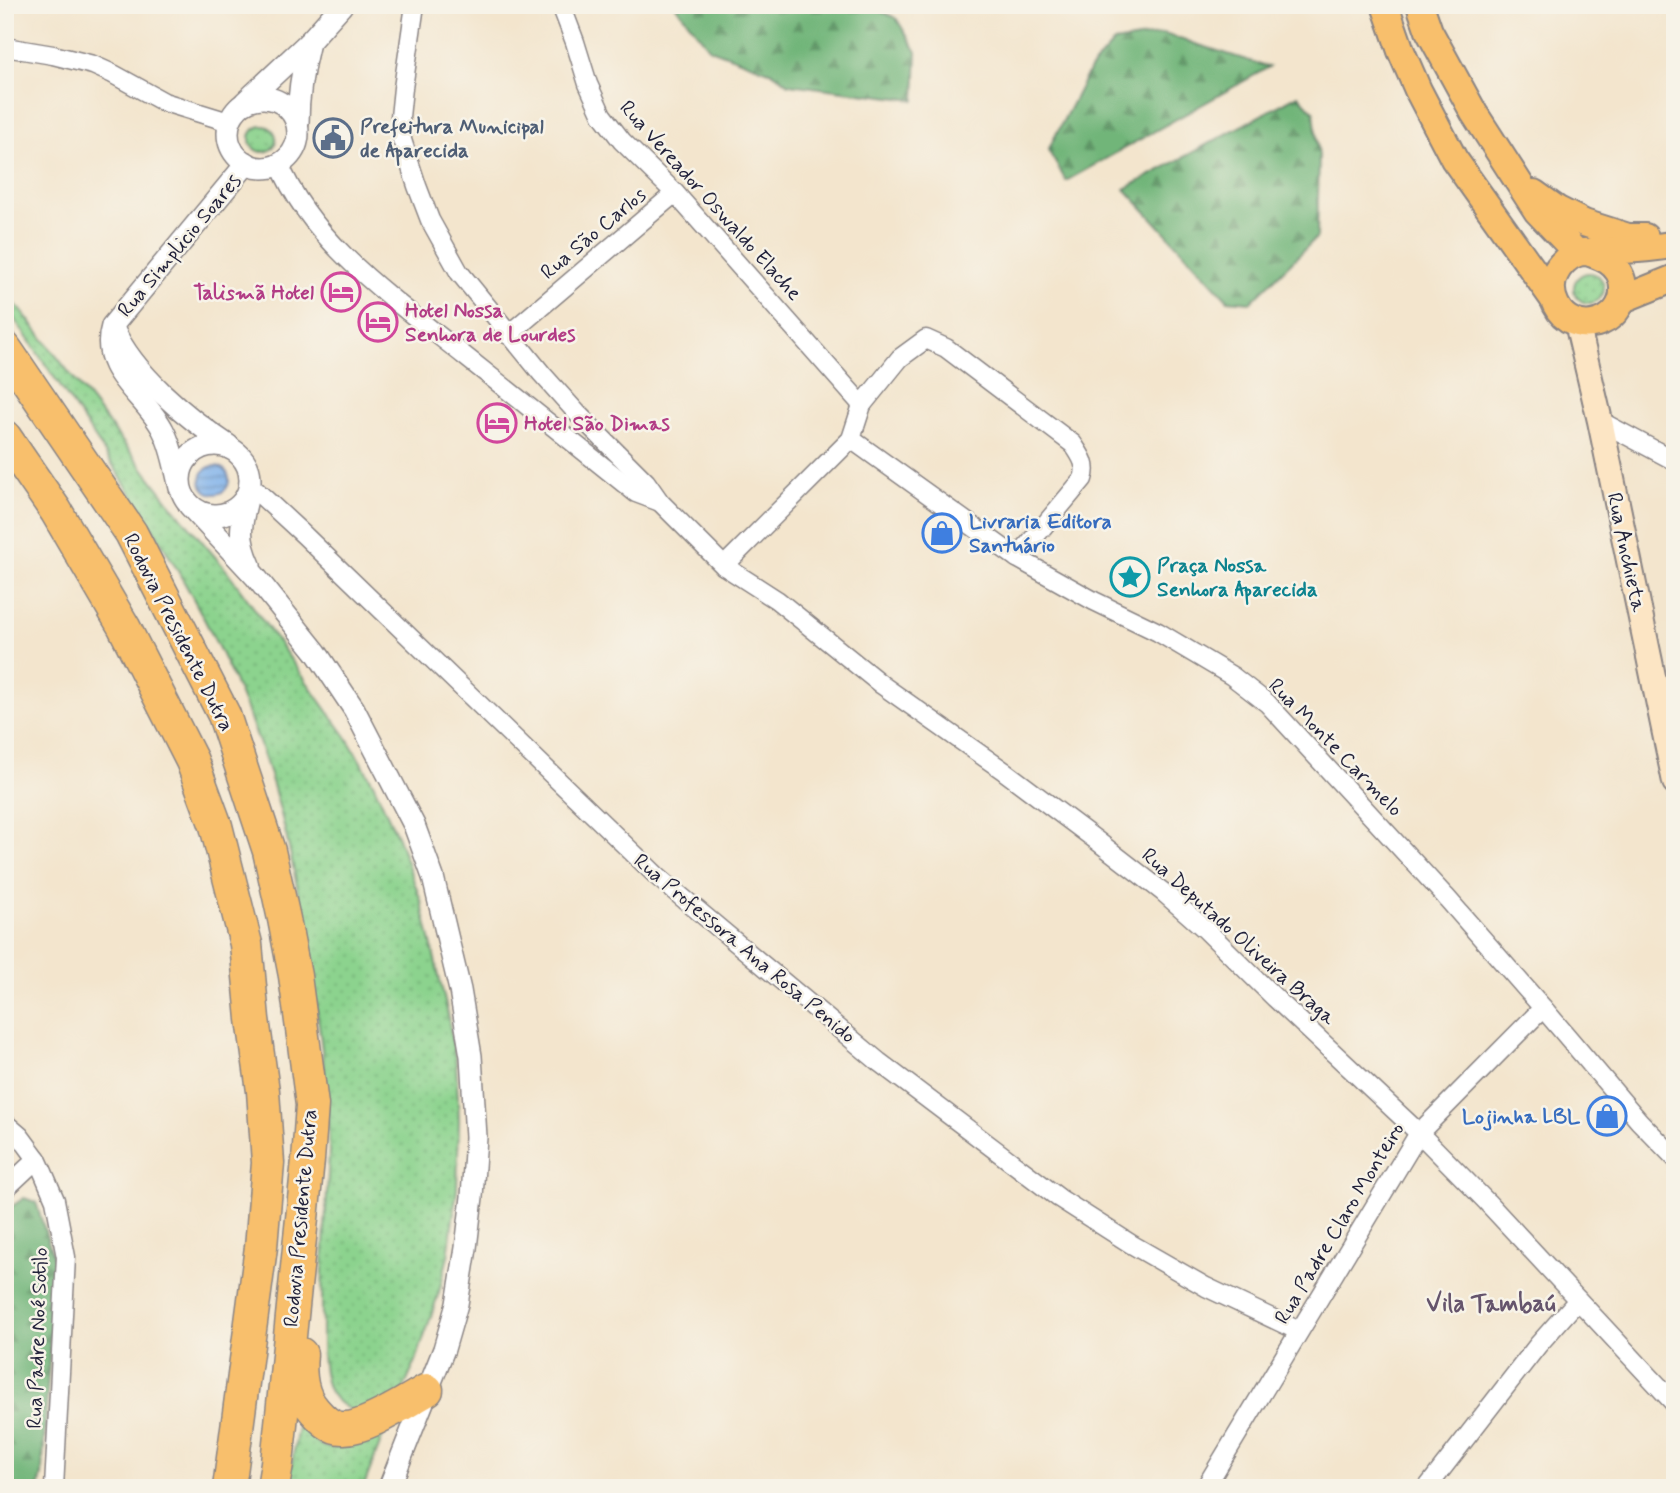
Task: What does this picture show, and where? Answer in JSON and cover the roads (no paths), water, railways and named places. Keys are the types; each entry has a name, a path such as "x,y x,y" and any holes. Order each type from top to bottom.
{"highway":[{"name":"Rodovia Presidente Dutra","path":"5,348 131,533 224,715 269,851 295,976 312,1105 273,1488"},
{"name":"Rodovia Presidente Dutra","path":"5,438 56,511 124,627 192,761 216,826 246,944 263,1091 268,1163 261,1247 229,1488"},
{"path":"303,1205 309,1297 299,1370 304,1392 312,1408 331,1426 343,1429 377,1418 427,1390"}],"main road":[{"path":"1382,8 1418,90 1454,159 1552,297 1557,309 1566,318 1588,325 1610,318 1623,299 1622,278 1614,266 1605,259 1583,253 1536,211 1474,113 1429,32 1420,5"},
{"path":"1521,184 1558,210 1584,223 1628,237 1675,233"},
{"path":"1552,297 1554,275 1567,258 1583,253 1675,244"},
{"path":"1623,299 1675,278"},
{"name":"Rua Anchieta","path":"1577,323 1675,782"}],"street":[{"path":"309,42 301,74 298,99 299,136 294,150 285,161 273,167 262,168 247,163 240,159 230,146 229,122 239,107 309,42 342,5"},
{"path":"415,5 400,117 402,140 429,220 459,272 508,335 577,413 646,482 660,502"},
{"name":"Rua Vereador Oswaldo Elache","path":"561,5 588,84 602,115 622,141 675,193 862,405"},
{"path":"5,47 93,65 164,102 229,122"},
{"path":"245,102 261,97 284,103 290,108 299,128"},
{"name":"Rua Simplicio Soares","path":"112,326 247,163"},
{"path":"279,163 305,210 327,237 370,280 636,493 660,502"},
{"name":"Rua São Carlos","path":"508,335 675,193"},
{"path":"112,326 108,338 110,353 123,379 148,407 163,430 184,496 256,576 316,652 354,709 414,825 433,877 460,990 471,1056 476,1137 466,1248 457,1304 444,1349 389,1488"},
{"name":"Rua Professora Ana Rosa Penido","path":"112,326 121,346 150,379 201,427 244,458 250,472 249,490 304,535 659,878 879,1062 1059,1198 1206,1287 1299,1331"},
{"path":"724,566 851,439 862,405 900,358 926,339 946,348 1073,444 1084,462 1086,471 1083,479 1017,558"},
{"path":"1600,421 1675,461"},
{"name":"Rua Monte Carmelo","path":"851,439 1017,558 1094,601 1158,632 1232,676 1267,703 1445,896 1639,1121 1675,1158"},
{"path":"233,449 211,445 199,448 190,455 179,476 184,496 200,513 214,516 228,514 240,506 249,490"},
{"path":"249,490 242,521 242,540 243,549 256,576"},
{"name":"Rua Deputado Oliveira Braga","path":"660,502 724,566 777,600 882,685 1004,771 1154,885 1206,930 1419,1133 1675,1404"},
{"name":"Rua Padre Claro Monteiro","path":"1205,1488 1419,1133 1543,1008"},
{"name":"Rua Padre Noé Sotilo","path":"5,1123 20,1136 37,1159 55,1199 66,1257 54,1488"},
{"path":"5,1189 37,1159"},
{"path":"1427,1488 1538,1345 1578,1300"}],"water":[{"path":"215,466 225,470 229,480 225,490 215,494 205,490 201,480 205,470"}],"place":[{"name":"Prefeitura Municipal de Aparecida","path":"333,138"},
{"name":"Talismã Hotel","path":"341,292"},
{"name":"Hotel Nossa Senhora de Lourdes","path":"378,322"},
{"name":"Hotel São Dimas","path":"497,423"},
{"name":"Livraria Editora Santuário","path":"942,533"},
{"name":"Praça Nossa Senhora Aparecida","path":"1130,577"},
{"name":"Lojinha LBL","path":"1607,1116"}],"district":[{"name":"Vila Tambaú","path":"1491,1303"}]}
